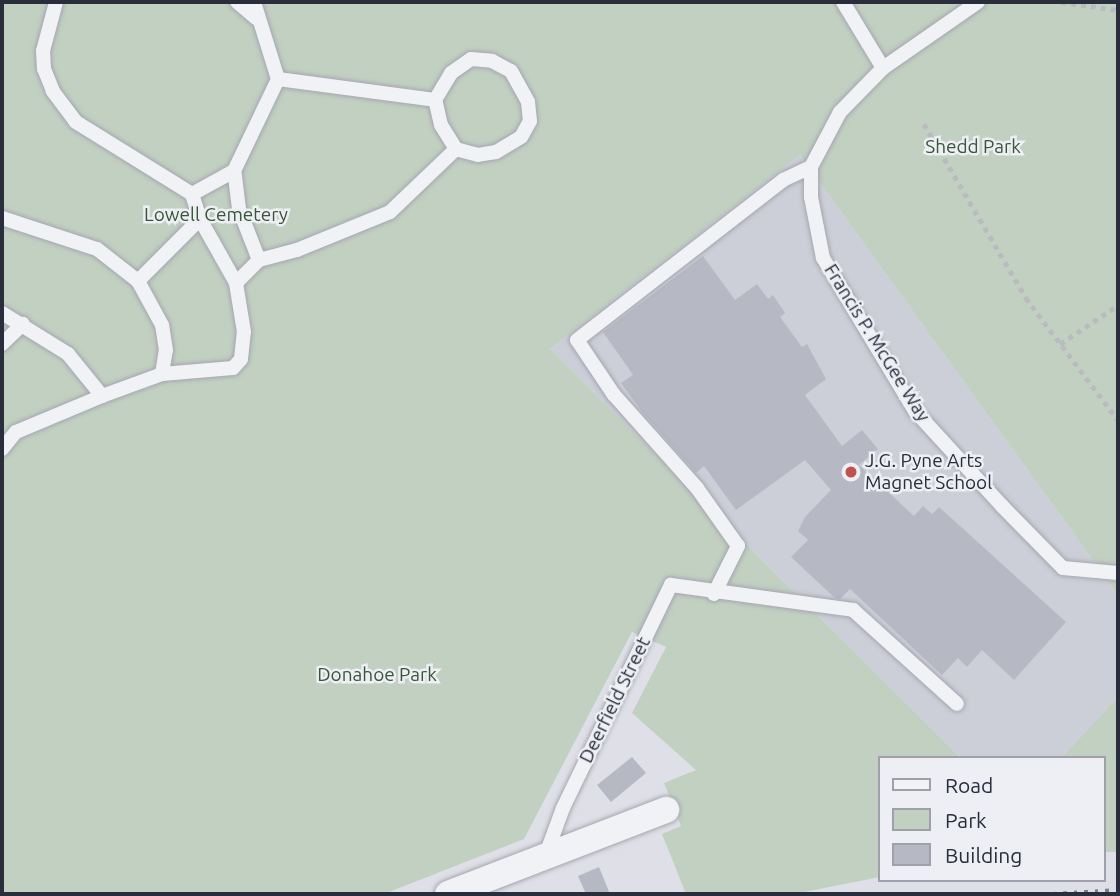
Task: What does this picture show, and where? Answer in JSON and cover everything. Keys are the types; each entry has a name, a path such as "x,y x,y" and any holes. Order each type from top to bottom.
{"street":[{"path":"448,894 666,810"}],"lane":[{"path":"2,449 16,432 102,396 162,374 233,368 241,359 244,332 236,283 200,219 191,194 100,141 76,122 53,90 44,69 43,51 56,2"},
{"path":"237,2 256,18"},
{"path":"254,2 256,18 278,79 234,172 239,209 259,260"},
{"path":"843,2 883,68"},
{"name":"Francis P. McGee Way","path":"978,2 883,68 840,112 811,167 811,197 823,258 915,411 1063,568 1118,573"},
{"path":"471,59 492,61 511,71 528,102 530,121 508,147 478,155 456,149 441,125 435,100 451,73 471,59"},
{"path":"278,79 435,100"},
{"path":"236,283 259,260 296,250 390,212 456,149"},
{"path":"811,167 783,180 577,340 614,395 697,488 738,547 714,594 853,610 957,704"},
{"path":"191,194 234,172"},
{"path":"2,218 97,249 138,281 162,325 166,350 162,374"},
{"path":"138,281 200,219"},
{"path":"2,313 68,354 102,396"},
{"path":"2,344 23,324"},
{"name":"Deerfield Street","path":"545,857 563,808 671,585 714,594"}],"path":[{"path":"1061,2 1118,10"},
{"path":"924,124 1026,298 1118,420"},
{"path":"1060,344 1118,305"}],"shaded area":[{"name":"J.G. Pyne Arts Magnet School","path":"800,155 1118,595 1118,697 1063,756 959,756 550,349"}],"green space":[{"path":"2,2 1118,2 1118,595 800,155 550,349 959,756 878,756 878,877 794,894 686,894 662,834 681,826 664,783 696,770 632,713 666,647 632,632 524,839 384,894 2,894"},
{"path":"1118,697 1118,852 1106,852 1106,756 1063,756"}],"building":[{"path":"703,256 735,300 757,284 768,299 773,295 785,313 780,317 802,347 807,344 826,379 805,395 842,446 862,430 878,449 859,465 914,516 923,506 932,514 939,507 1066,622 1014,680 982,650 967,667 958,658 942,675 850,589 840,599 835,598 791,557 808,540 798,531 805,517 831,490 805,460 736,510 704,466 696,473 643,413 621,383 633,375 603,332"},
{"path":"632,757 646,773 611,802 597,785"},
{"path":"599,867 610,894 586,894 578,876"}],"railway":[{"path":"1053,894 1118,890"}],"place":[{"name":"J.G. Pyne Arts Magnet School","path":"851,472"}],"park label":[{"name":"Shedd Park","path":"973,147"},
{"name":"Lowell Cemetery","path":"216,215"},
{"name":"Donahoe Park","path":"377,675"}]}
